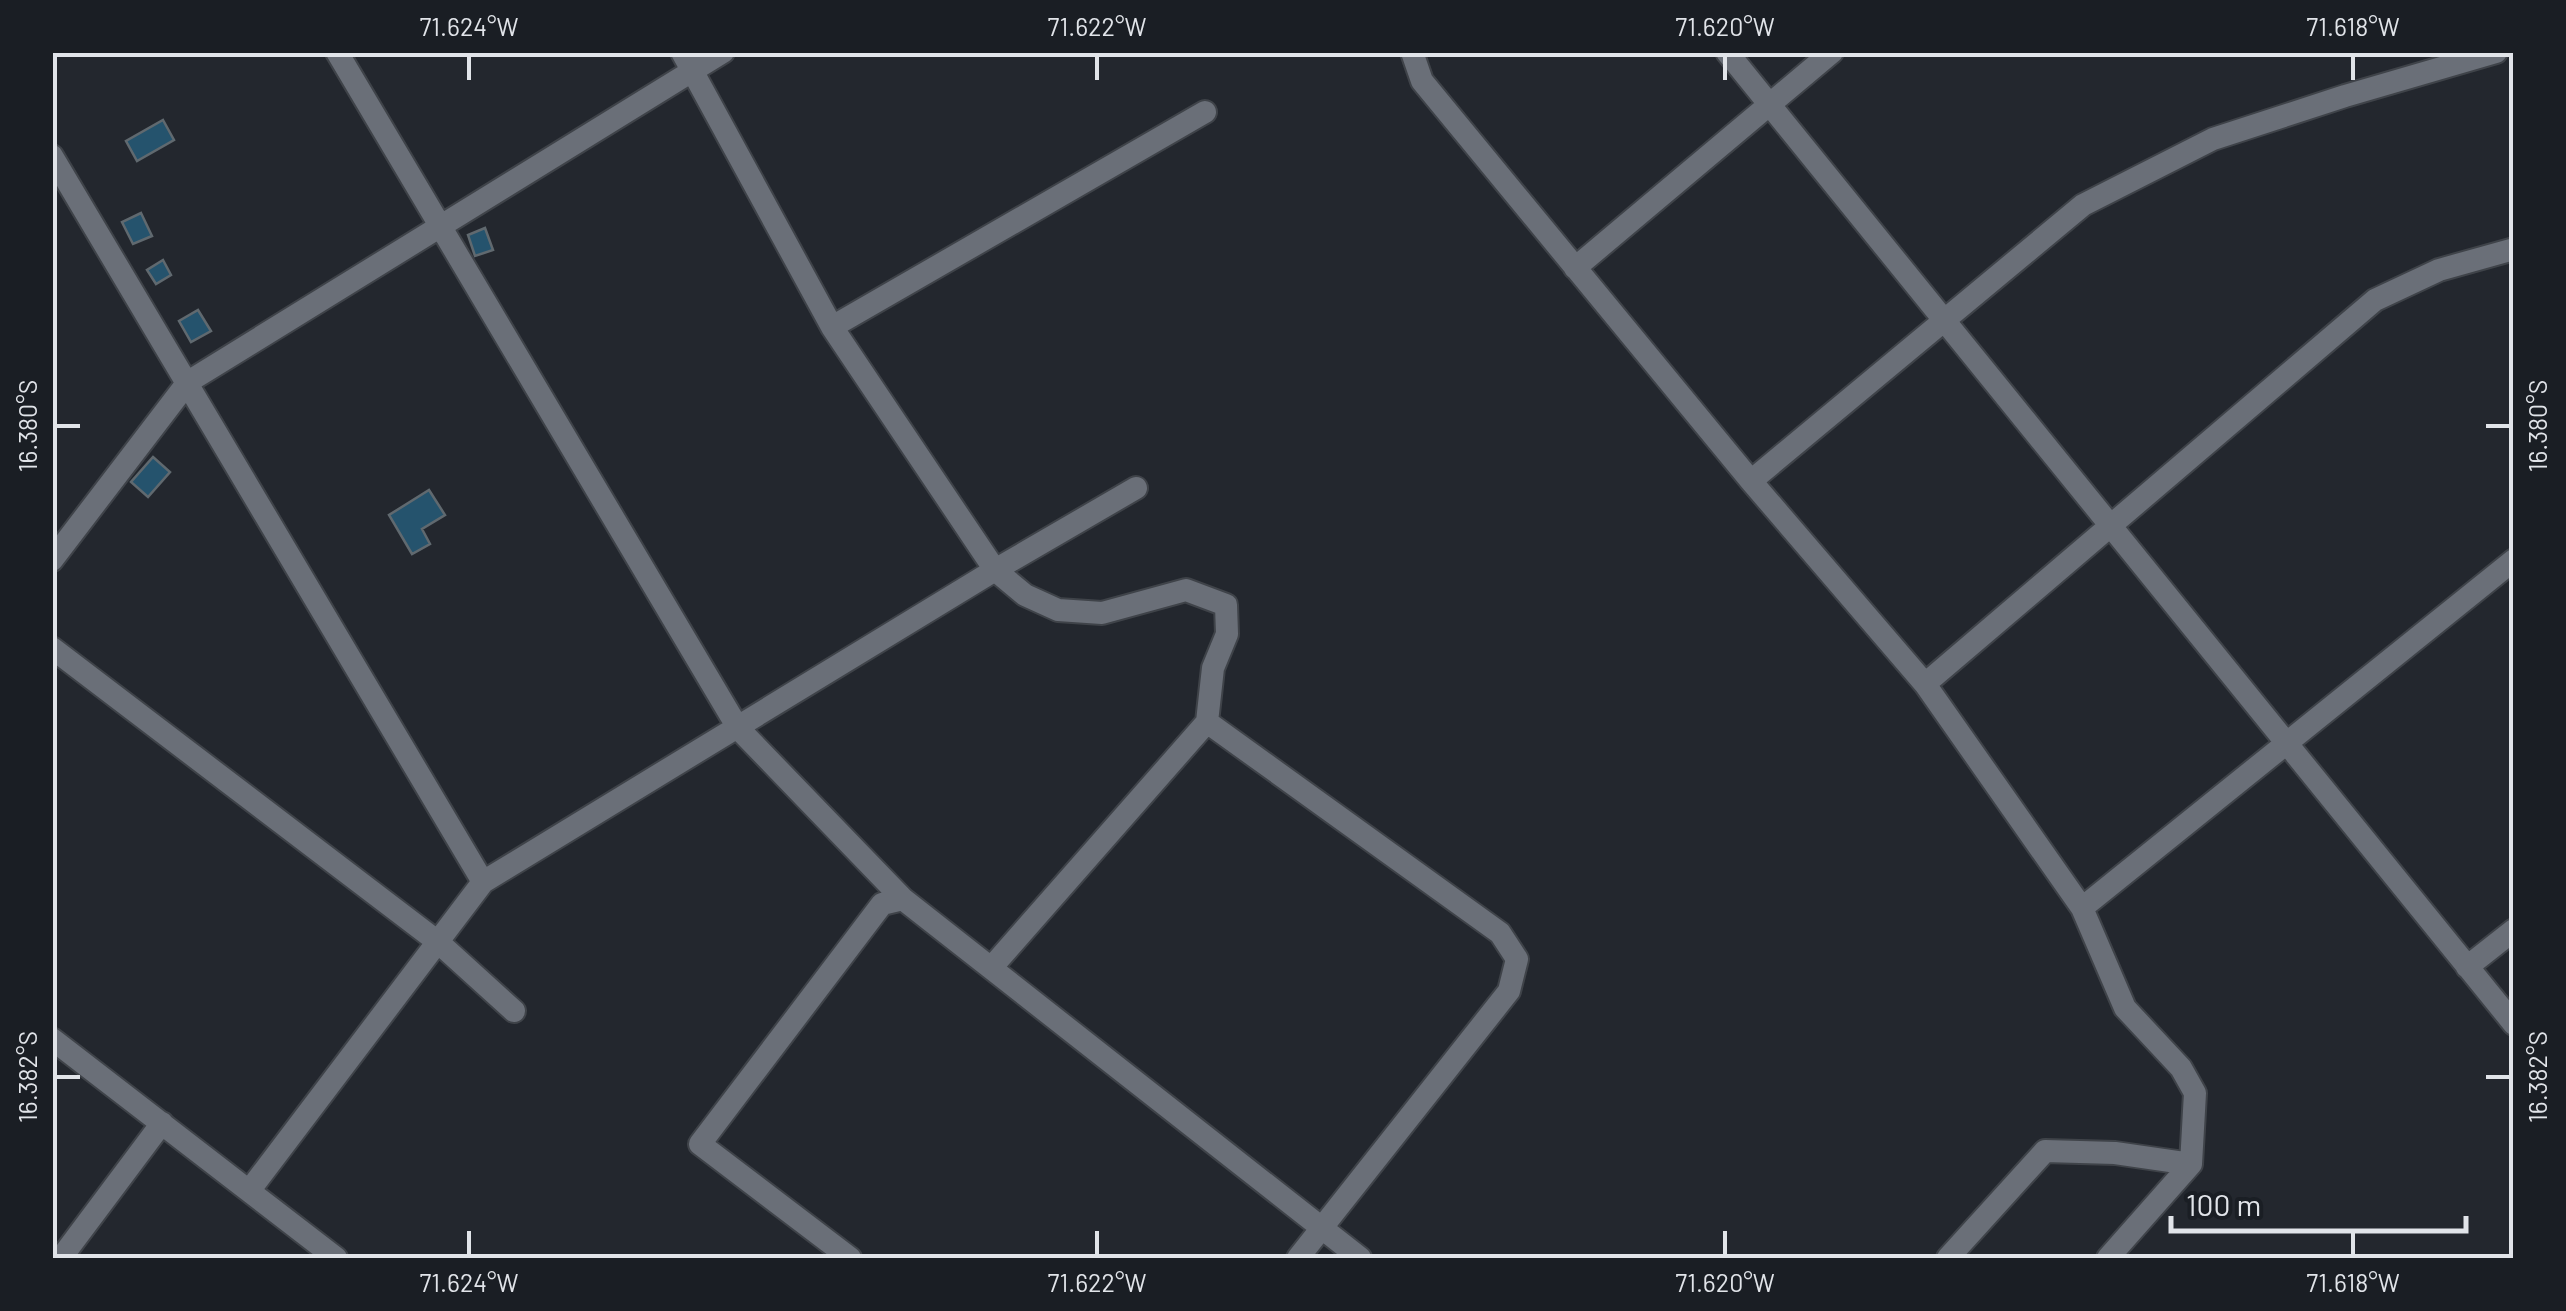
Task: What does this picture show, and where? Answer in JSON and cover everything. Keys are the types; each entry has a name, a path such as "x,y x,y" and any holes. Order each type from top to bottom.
{"street":[{"path":"337,52 738,728 902,899 1360,1258"},
{"path":"52,560 188,382 440,226 687,62 723,52"},
{"path":"1412,52 1422,81 1751,481 1925,684 2082,908 2125,1008 2181,1068 2194,1093 2191,1164 2108,1258"},
{"path":"1727,52 2514,1024"},
{"path":"1576,268 1832,52"},
{"path":"1751,481 2083,205 2213,139 2496,52"},
{"path":"687,62 832,328 995,570 1025,595 1058,610 1102,613 1186,590 1226,605 1228,634 1213,668 1207,722 990,968"},
{"path":"832,328 1205,112"},
{"path":"52,156 483,882"},
{"path":"1925,684 2376,300 2439,270 2514,249"},
{"path":"249,1191 483,882 1136,488"},
{"path":"2082,908 2514,560"},
{"path":"52,648 438,942 514,1011"},
{"path":"1207,722 1500,933 1517,959 1510,991 1298,1258"},
{"path":"850,1258 700,1144 882,904 902,899"},
{"path":"2467,967 2514,930"},
{"path":"52,1039 336,1258"},
{"path":"61,1258 162,1123"},
{"path":"1948,1258 2045,1151 2115,1153 2191,1164"}],"building":[{"path":"163,120 174,140 137,161 126,141"},
{"path":"141,213 152,236 133,244 122,222"},
{"path":"485,228 493,250 475,256 468,235"},
{"path":"163,260 171,275 156,284 147,270"},
{"path":"198,310 211,331 191,342 179,321"},
{"path":"153,457 170,472 148,497 131,482"},
{"path":"429,490 445,515 422,529 430,544 412,554 389,515"}]}
